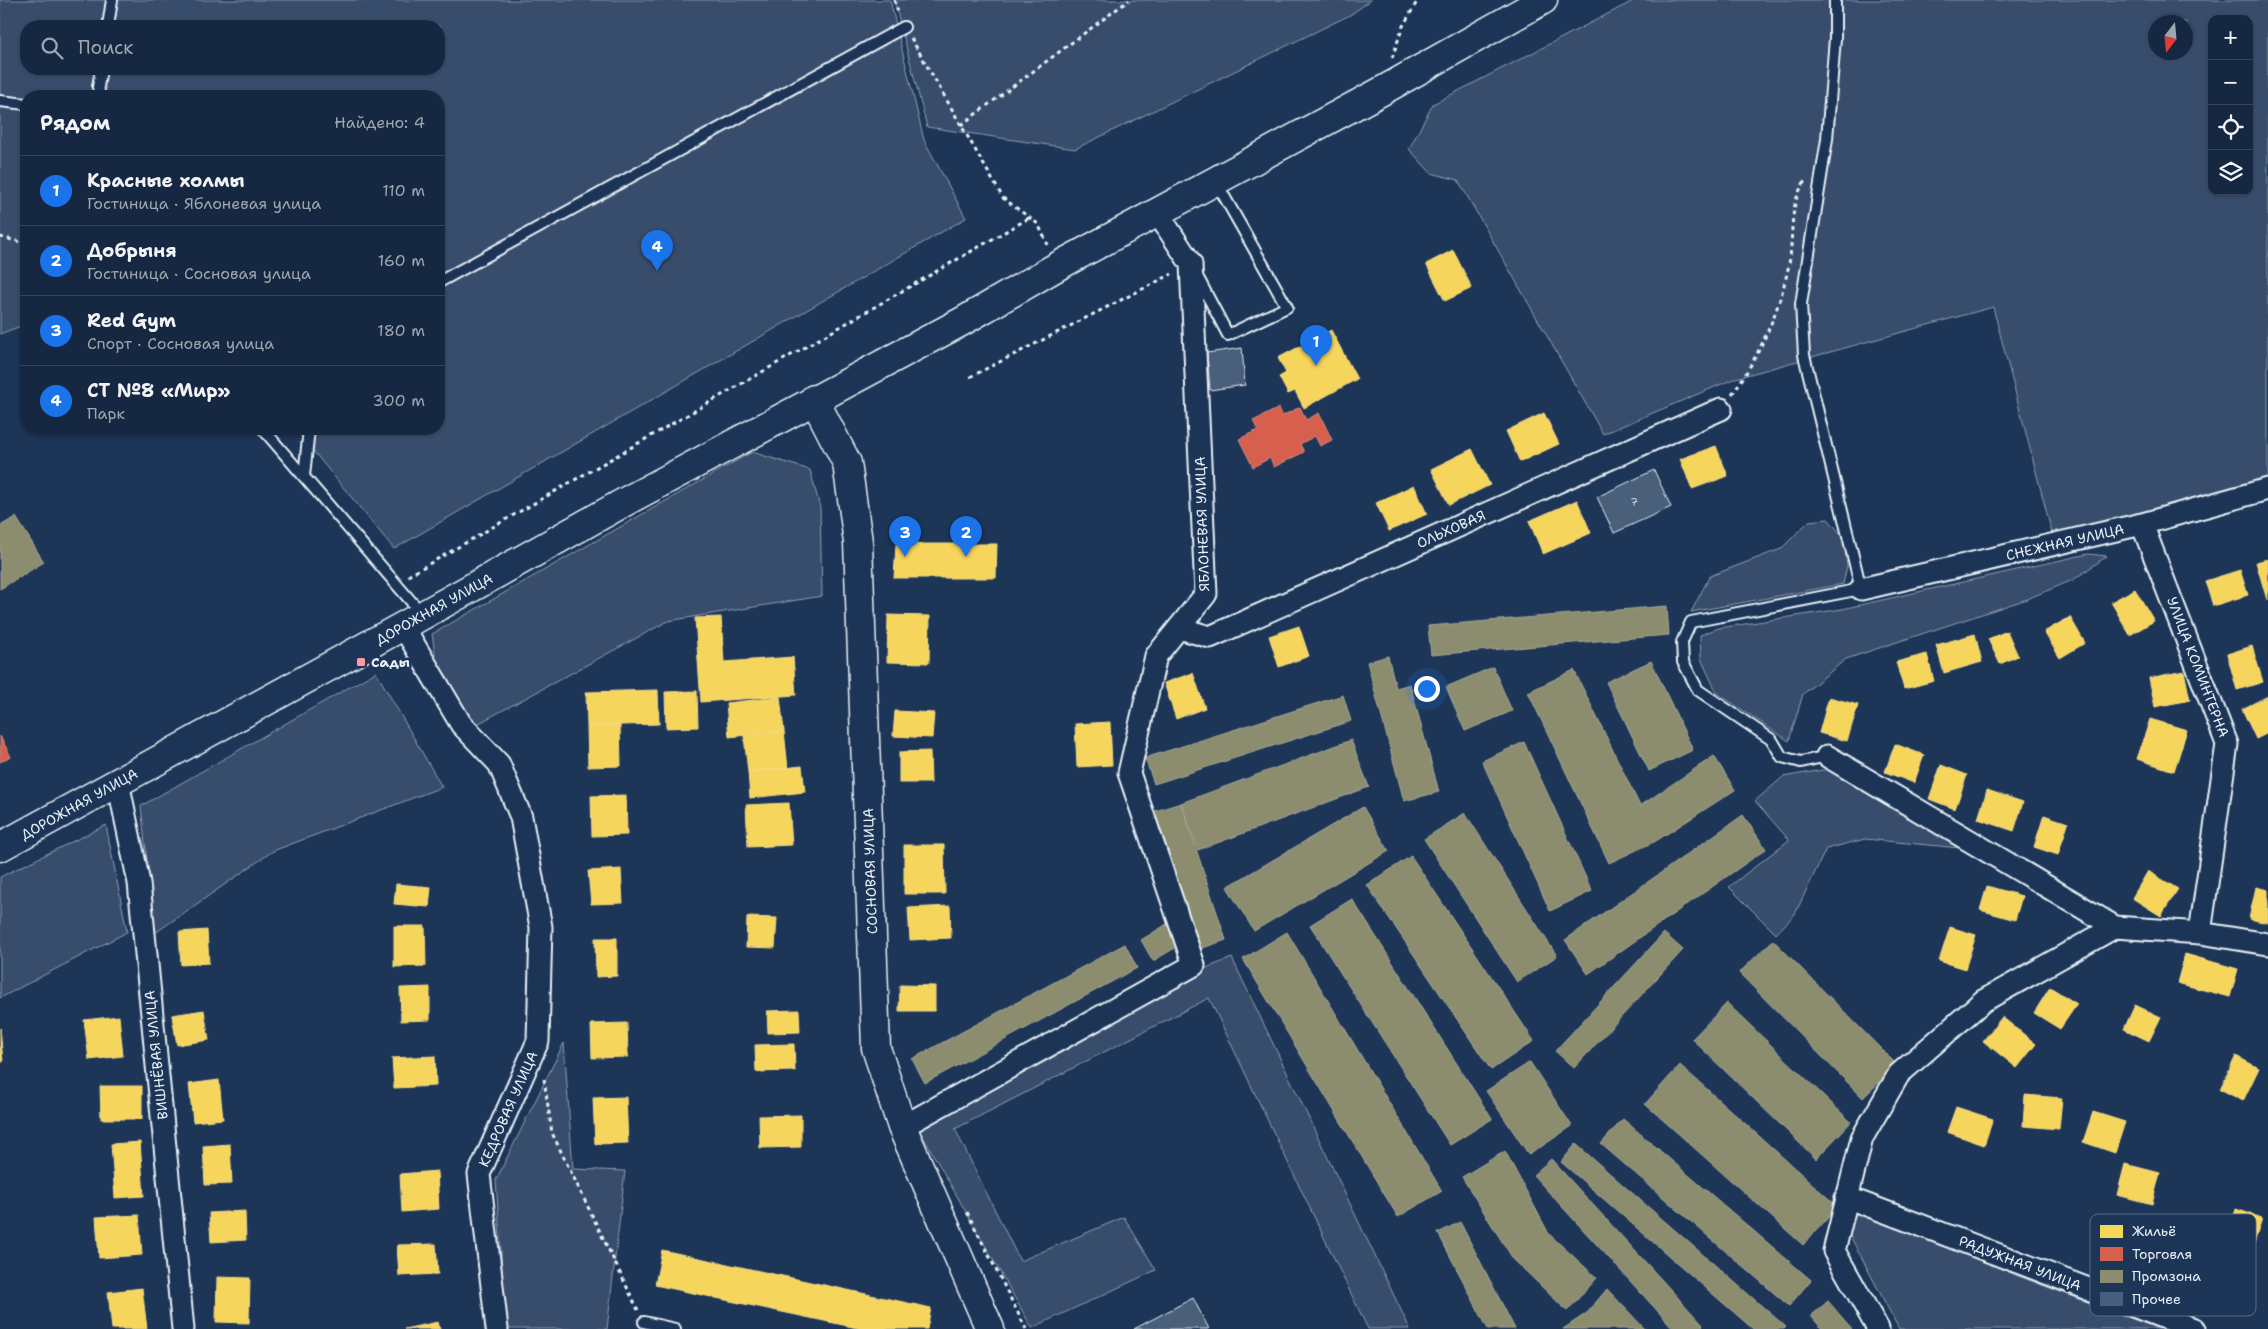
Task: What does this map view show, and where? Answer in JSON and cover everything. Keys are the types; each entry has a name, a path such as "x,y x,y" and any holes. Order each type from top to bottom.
{"main road":[{"name":"ДОРОЖНАЯ УЛИЦА","path":"0,847 630,499 963,321 1058,266 1389,87 1543,0"},
{"name":"СОСНОВАЯ УЛИЦА","path":"814,399 847,463 854,502 858,542 876,1048 902,1127 990,1329"}],"street":[{"name":"ЯБЛОНЕВАЯ УЛИЦА","path":"902,1127 1194,965 1129,772 1156,656 1206,594 1190,264 1157,212"},
{"name":"ОЛЬХОВАЯ","path":"1179,628 1210,636 1722,409"},
{"name":"СНЕЖНАЯ УЛИЦА","path":"1861,589 2142,524 2268,489"},
{"name":"УЛИЦА КОМИНТЕРНА","path":"2142,524 2227,744 2200,933"},
{"name":"КЕДРОВАЯ УЛИЦА","path":"413,620 461,724 499,764 521,817 541,927 538,1041 479,1174 497,1329"},
{"path":"1827,756 2116,928 2200,933 2268,944"},
{"name":"ВИШНЁВАЯ УЛИЦА","path":"118,782 139,883 183,1329"},
{"path":"1878,1329 1834,1251 1862,1138 1899,1074 1983,1001 2116,928"},
{"name":"РАДУЖНАЯ УЛИЦА","path":"1846,1197 2090,1290"},
{"name":"РАДУЖНАЯ УЛИЦА","path":"2160,1316 2194,1329"}],"lane":[{"path":"109,20 112,0"},
{"path":"1827,756 1801,762 1782,757 1772,740 1698,690 1683,662 1682,642 1691,622 1861,589 1804,355 1801,304 1825,152 1835,38 1836,0"},
{"path":"445,279 904,27"},
{"path":"99,90 100,75"},
{"path":"0,101 20,103"},
{"path":"1190,264 1228,335 1287,307 1216,181"},
{"path":"268,435 395,583 413,620"},
{"path":"304,476 308,435"},
{"path":"644,1322 675,1329"}],"path":[{"path":"894,0 904,27 1003,198 1038,224 1058,266"},
{"path":"961,124 1129,0"},
{"path":"1392,59 1403,26 1418,0"},
{"path":"1722,409 1748,372 1772,320 1789,264 1792,214 1802,185 1825,152"},
{"path":"395,583 1029,218"},
{"path":"0,237 20,242"},
{"path":"970,377 1190,264"},
{"path":"544,1078 552,1133 644,1322"},
{"path":"963,1205 1026,1329"}],"shaded area":[{"path":"0,0 890,0 924,140 966,218 394,549 300,435 445,435 445,90 20,90 20,326 0,334"},
{"path":"894,0 1371,0 1350,15 1075,149 927,127"},
{"path":"1635,0 2268,0 2268,478 2117,520 2052,533 1993,307 1736,378 1603,434 1458,180 1431,173 1409,149 1433,104"},
{"path":"752,452 810,470 820,507 822,596 668,621 470,728 441,693 432,634"},
{"path":"1828,519 1843,536 1847,566 1843,584 1691,612 1710,576 1781,549 1809,521"},
{"path":"2088,554 2107,556 2073,580 2027,599 1846,659 1803,694 1789,741 1717,693 1701,659 1700,635 1719,628 1842,609"},
{"path":"376,672 442,787 273,851 155,933 141,806"},
{"path":"1834,768 1970,849 1865,839 1826,849 1795,914 1776,934 1729,887 1789,840 1755,801 1783,777"},
{"path":"106,825 127,932 0,998 0,877"},
{"path":"1232,958 1410,1329 1368,1329 1209,998 955,1129 1020,1261 1124,1217 1156,1270 1032,1328 916,1124 1196,972"},
{"path":"564,1043 573,1169 625,1171 607,1329 506,1329 496,1180"},
{"path":"1857,1209 2021,1277 2090,1303 2090,1316 2124,1316 2159,1329 1899,1329 1846,1228"}],"building: Жильё":[{"path":"1453,250 1472,288 1445,301 1426,264"},
{"path":"1331,330 1357,379 1304,408 1295,391 1288,394 1279,377 1286,373 1278,358"},
{"path":"1544,413 1559,444 1520,462 1506,431"},
{"path":"1716,446 1728,476 1692,489 1680,459"},
{"path":"1472,449 1490,485 1449,505 1431,469"},
{"path":"1414,485 1427,514 1389,531 1376,503"},
{"path":"1577,500 1591,533 1543,554 1529,521"},
{"path":"896,544 997,544 996,578 894,578"},
{"path":"2268,559 2268,600 2267,600 2256,562"},
{"path":"2240,570 2248,595 2213,606 2205,581"},
{"path":"2135,589 2154,621 2130,635 2111,602"},
{"path":"888,615 930,616 929,663 887,662"},
{"path":"721,617 724,662 793,657 796,695 701,702 695,618"},
{"path":"2070,617 2085,643 2060,658 2044,632"},
{"path":"1299,626 1309,656 1279,667 1269,636"},
{"path":"2007,631 2018,656 2000,664 1988,639"},
{"path":"1975,634 1982,662 1944,673 1936,645"},
{"path":"2252,646 2263,682 2237,690 2227,654"},
{"path":"1927,654 1934,681 1904,689 1896,662"},
{"path":"2184,671 2190,700 2155,707 2149,678"},
{"path":"1193,673 1205,708 1176,719 1164,683"},
{"path":"658,690 659,724 587,726 586,692"},
{"path":"697,691 698,727 666,728 665,692"},
{"path":"2268,696 2268,733 2256,739 2242,709"},
{"path":"780,697 784,731 729,737 726,703"},
{"path":"1829,697 1858,705 1847,741 1819,733"},
{"path":"895,711 934,713 932,738 893,736"},
{"path":"2150,719 2187,730 2174,771 2137,759"},
{"path":"1110,722 1112,765 1077,767 1075,724"},
{"path":"620,725 621,766 588,767 587,726"},
{"path":"784,731 788,768 748,772 744,736"},
{"path":"1895,744 1924,755 1914,783 1885,772"},
{"path":"930,751 931,783 899,783 899,752"},
{"path":"1941,765 1967,775 1955,809 1929,799"},
{"path":"802,766 805,792 750,798 748,772"},
{"path":"1987,790 2023,802 2014,831 1978,819"},
{"path":"626,795 627,835 592,836 591,796"},
{"path":"789,803 792,845 748,847 746,805"},
{"path":"2044,815 2068,823 2058,855 2034,847"},
{"path":"904,845 944,845 945,894 904,894"},
{"path":"621,869 623,903 591,904 588,871"},
{"path":"2148,871 2178,889 2161,916 2132,898"},
{"path":"396,884 431,887 429,907 394,904"},
{"path":"1987,886 2022,896 2015,920 1980,910"},
{"path":"2256,887 2268,890 2268,923 2249,919"},
{"path":"950,906 951,938 910,940 908,908"},
{"path":"747,917 777,918 775,948 746,947"},
{"path":"394,926 425,926 426,966 394,967"},
{"path":"1950,927 1976,935 1965,969 1939,961"},
{"path":"207,930 209,963 181,965 179,932"},
{"path":"595,938 617,938 617,976 596,977"},
{"path":"2185,954 2238,969 2230,997 2177,983"},
{"path":"900,985 935,986 935,1011 899,1011"},
{"path":"430,987 430,1020 401,1021 400,988"},
{"path":"2050,987 2077,1004 2060,1029 2034,1013"},
{"path":"2135,1005 2161,1017 2149,1041 2124,1029"},
{"path":"204,1010 209,1040 177,1045 172,1015"},
{"path":"799,1010 800,1032 768,1033 767,1011"},
{"path":"119,1016 123,1056 89,1060 84,1020"},
{"path":"2002,1017 2036,1044 2017,1068 1983,1041"},
{"path":"627,1023 628,1057 592,1058 591,1024"},
{"path":"0,1028 3,1062 0,1062"},
{"path":"794,1044 795,1071 756,1072 755,1045"},
{"path":"435,1056 436,1086 394,1088 392,1058"},
{"path":"2236,1056 2259,1068 2243,1101 2220,1089"},
{"path":"219,1080 223,1119 193,1122 189,1084"},
{"path":"100,1086 142,1086 142,1119 101,1119"},
{"path":"2025,1095 2062,1098 2059,1129 2023,1126"},
{"path":"626,1097 628,1143 595,1144 593,1098"},
{"path":"1956,1107 1993,1119 1984,1145 1947,1132"},
{"path":"2093,1112 2125,1122 2115,1153 2083,1142"},
{"path":"801,1115 801,1147 760,1148 759,1116"},
{"path":"140,1142 144,1196 115,1198 111,1144"},
{"path":"230,1144 232,1184 205,1185 203,1146"},
{"path":"2125,1164 2160,1173 2152,1204 2117,1195"},
{"path":"437,1171 439,1209 402,1212 400,1174"},
{"path":"2236,1209 2250,1214 2234,1214"},
{"path":"245,1211 246,1240 211,1242 209,1213"},
{"path":"139,1215 142,1255 99,1258 96,1217"},
{"path":"2256,1216 2262,1218 2256,1238"},
{"path":"436,1244 438,1274 399,1276 397,1245"},
{"path":"662,1250 931,1308 927,1329 862,1329 655,1285"},
{"path":"217,1277 250,1278 249,1323 216,1322"},
{"path":"142,1288 147,1329 112,1329 108,1292"},
{"path":"438,1322 440,1329 404,1329"}],"building: Торговля":[{"path":"1300,407 1306,420 1319,413 1332,440 1320,446 1315,436 1300,444 1304,452 1274,467 1270,458 1253,467 1239,439 1258,430 1253,421 1279,408 1282,416"},
{"path":"0,736 11,757 0,762"}],"building: Промзона":[{"path":"16,517 44,562 0,589 0,526"},
{"path":"1667,606 1669,635 1431,655 1428,626"},
{"path":"1388,656 1396,688 1410,684 1439,792 1404,801 1367,662"},
{"path":"1651,661 1693,750 1649,771 1606,682"},
{"path":"1493,667 1512,711 1465,731 1446,687"},
{"path":"1574,670 1640,806 1714,756 1735,790 1656,841 1609,863 1528,692"},
{"path":"1343,695 1351,721 1154,784 1145,758"},
{"path":"1351,740 1369,787 1198,850 1181,803"},
{"path":"1524,742 1592,891 1550,911 1482,761"},
{"path":"1181,803 1226,940 1197,950 1152,812"},
{"path":"1363,807 1389,851 1254,931 1227,887"},
{"path":"1465,813 1557,956 1517,982 1424,839"},
{"path":"1743,815 1766,849 1588,974 1565,940"},
{"path":"1411,856 1534,1041 1491,1070 1367,885"},
{"path":"1352,899 1492,1119 1450,1145 1310,925"},
{"path":"1167,924 1180,945 1153,961 1141,940"},
{"path":"1287,932 1442,1191 1398,1217 1243,959"},
{"path":"1664,933 1683,950 1574,1068 1555,1051"},
{"path":"1773,940 1897,1065 1863,1098 1739,973"},
{"path":"1125,944 1137,968 925,1083 912,1059"},
{"path":"1727,1003 1851,1122 1816,1159 1692,1039"},
{"path":"1530,1062 1572,1126 1529,1155 1486,1091"},
{"path":"1680,1065 1838,1207 1803,1245 1645,1104"},
{"path":"1623,1119 1811,1280 1789,1306 1601,1144"},
{"path":"1576,1144 1786,1327 1784,1329 1753,1329 1561,1162"},
{"path":"1505,1151 1549,1234 1597,1278 1567,1311 1513,1259 1462,1177"},
{"path":"1551,1159 1703,1325 1699,1329 1674,1329 1533,1175"},
{"path":"1460,1222 1515,1329 1488,1329 1438,1233"},
{"path":"1607,1289 1645,1329 1563,1329 1587,1313"},
{"path":"1828,1301 1852,1329 1822,1329 1811,1316"}],"building: Прочее":[{"path":"1242,348 1245,385 1210,390 1207,353"},
{"path":"1654,470 1671,507 1614,533 1597,497"},
{"path":"1193,1298 1209,1329 1134,1329"}],"place":[{"name":"СТ №8 «Мир»","path":"657,271"},
{"name":"Красные холмы","path":"1316,366"},
{"name":"Red Gym","path":"905,557"},
{"name":"Добрыня","path":"966,557"},
{"name":"Сады","path":"361,662"}]}
